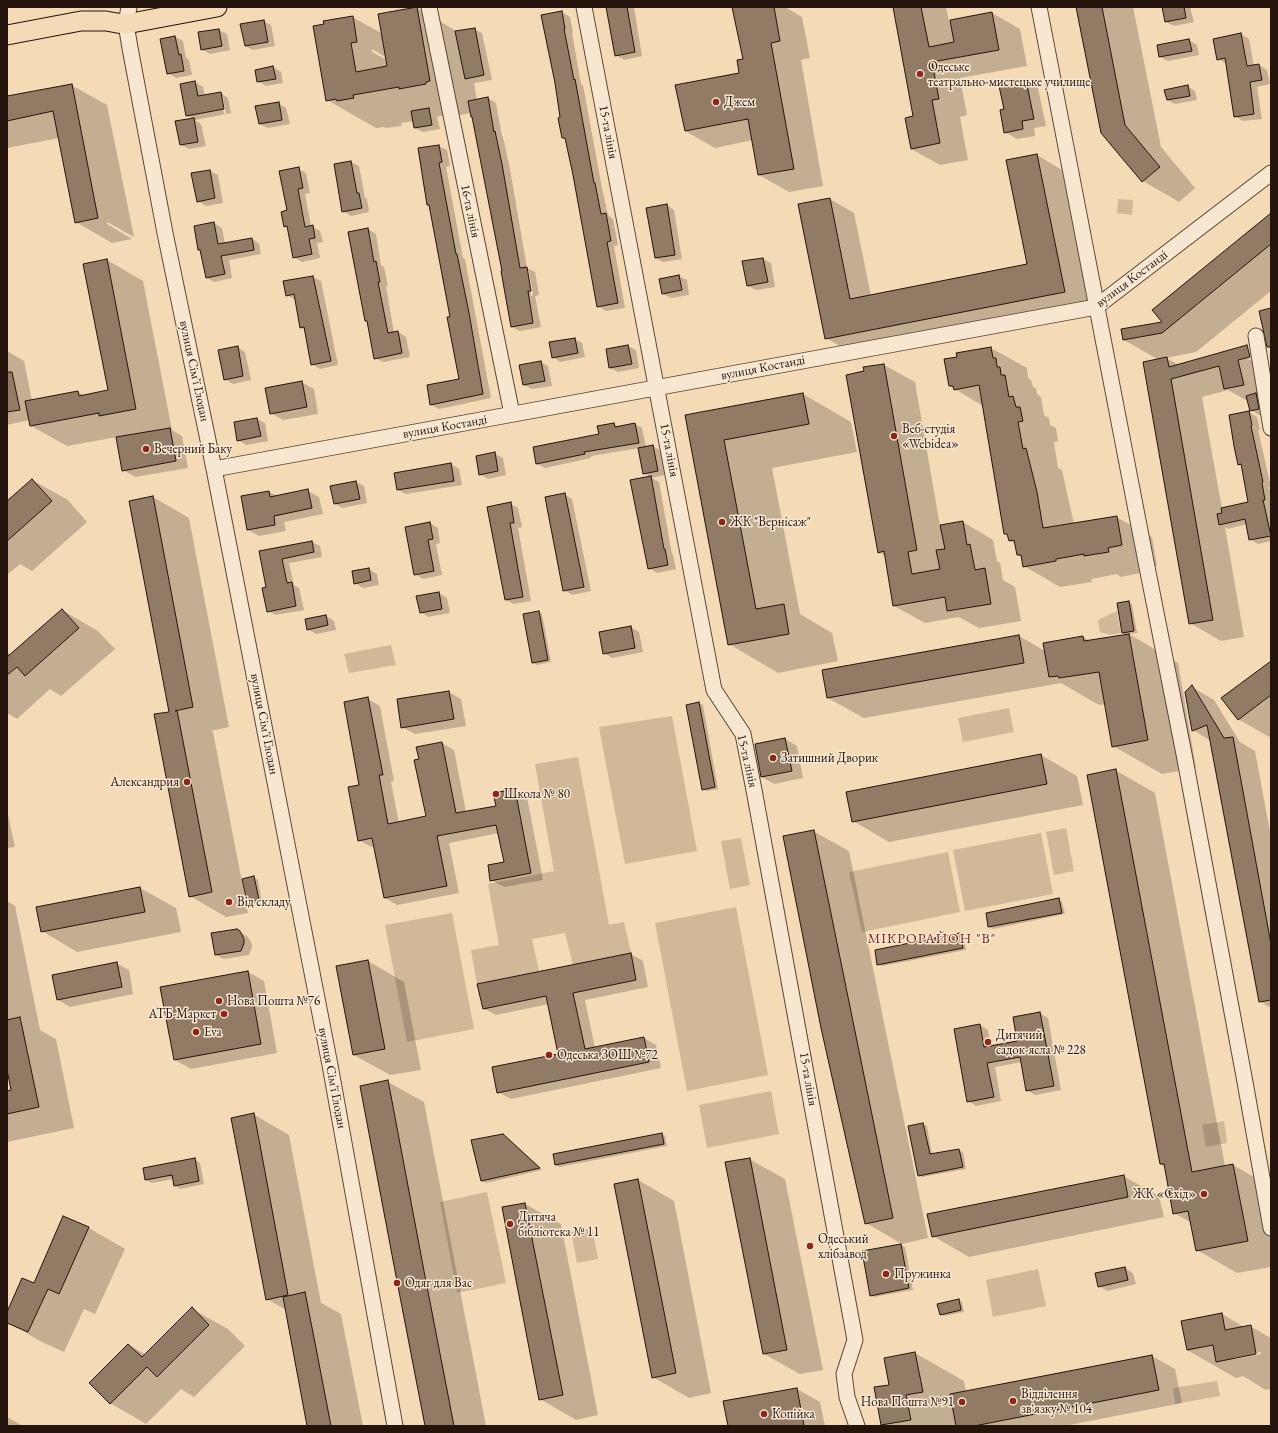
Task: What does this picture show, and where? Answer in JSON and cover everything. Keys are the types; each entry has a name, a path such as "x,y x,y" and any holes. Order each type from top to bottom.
{"main road":[{"path":"7,35 81,20 106,20 116,24 128,15 217,7"}],"street":[{"name":"16-та лінія","path":"428,7 512,414"},
{"name":"15-та лінія","path":"584,7 714,690 743,734 753,783 855,1340 844,1374 847,1397 857,1426"},
{"path":"1039,7 1096,307 1186,762 1271,1228"},
{"name":"вулиця Сім'ї Глодан","path":"128,15 165,233 214,469 329,1057 395,1426"},
{"name":"вулиця Костанді","path":"214,469 1096,307 1271,172"},
{"path":"1256,336 1271,428"}],"shaded area":[{"path":"1118,199 1133,200 1132,215 1117,213"},
{"path":"1117,611 1121,633 1110,635 1100,632 1098,620"},
{"path":"391,645 396,665 349,673 344,654"},
{"path":"1009,708 1014,732 963,742 958,718"},
{"path":"672,716 697,851 625,864 599,727"},
{"path":"578,757 609,925 624,922 631,953 573,965 565,933 532,939 539,971 477,984 471,950 499,945 488,884 554,871 535,764"},
{"path":"1066,828 1074,871 1054,875 1046,832"},
{"path":"1041,833 1053,894 965,911 953,850"},
{"path":"741,838 750,885 730,889 721,841"},
{"path":"948,852 960,912 862,932 849,872"},
{"path":"736,907 768,1075 687,1091 655,923"},
{"path":"452,913 474,1029 407,1042 385,925"},
{"path":"771,1091 779,1134 707,1148 699,1105"},
{"path":"1224,1121 1227,1143 1206,1147 1202,1125"},
{"path":"487,1192 506,1283 457,1293 440,1202"},
{"path":"592,1228 598,1259 577,1263 571,1232"},
{"path":"1038,1269 1046,1306 993,1317 986,1280"},
{"path":"1217,1381 1220,1396 1175,1404 1173,1388"}],"building":[{"path":"417,7 430,81 426,82 426,84 399,89 399,87 353,95 354,98 326,101 313,26 324,24 323,21 353,16 357,42 351,43 356,72 387,66 378,14"},
{"path":"606,7 627,7 635,52 615,56"},
{"path":"732,7 774,7 780,41 771,43 794,169 758,175 748,119 685,131 675,85 739,73 737,60 743,59"},
{"name":"Одеське театрально-мистецьке училище","path":"893,7 921,7 929,47 954,42 950,20 992,12 999,50 932,62 939,99 932,100 940,143 911,149 905,118 913,116"},
{"path":"1076,7 1102,7 1125,125 1160,167 1142,182 1101,133"},
{"path":"1162,7 1184,7 1186,18 1165,22"},
{"path":"562,11 564,29 574,80 575,79 594,183 601,214 606,213 611,241 607,242 618,303 597,307 573,175 565,138 562,138 558,118 560,117 555,83 541,15"},
{"path":"264,20 268,42 245,46 240,24"},
{"path":"475,28 484,75 465,79 455,31"},
{"path":"219,29 222,46 201,50 198,32"},
{"path":"1241,33 1247,66 1259,64 1262,80 1250,82 1254,114 1234,117 1225,58 1217,60 1213,39"},
{"path":"175,36 179,55 181,54 184,71 167,74 160,39"},
{"path":"1189,39 1192,51 1159,57 1157,45"},
{"path":"273,66 276,79 257,82 255,70"},
{"path":"1026,80 1034,119 1022,121 1023,129 1004,133 1000,110 1004,109 999,86"},
{"path":"195,81 198,96 221,92 224,109 186,116 180,84"},
{"path":"72,84 98,218 75,223 53,111 7,121 7,96"},
{"path":"1188,85 1190,96 1167,100 1164,90"},
{"path":"488,97 494,132 495,131 502,164 520,268 527,267 531,291 528,291 533,323 511,327 502,271 468,101"},
{"path":"279,102 282,120 259,124 255,106"},
{"path":"429,108 432,125 414,128 411,111"},
{"path":"194,118 198,142 180,145 175,121"},
{"path":"439,145 442,162 439,163 469,313 483,394 430,405 427,385 459,379 447,317 450,317 429,205 427,205 418,148"},
{"path":"1037,154 1065,292 825,339 798,204 830,198 850,299 1027,264 1006,160"},
{"path":"351,161 357,193 359,193 362,208 342,212 334,164"},
{"path":"299,167 303,188 298,189 305,227 313,225 315,238 309,239 312,254 293,258 287,226 284,227 281,212 287,210 279,171"},
{"path":"210,170 215,198 197,202 191,173"},
{"path":"667,204 675,255 655,258 646,208"},
{"path":"1271,213 1271,244 1162,333 1123,340 1121,329 1162,322 1152,310"},
{"path":"214,222 218,244 252,238 254,250 221,256 225,274 206,278 200,250 198,250 194,226"},
{"path":"368,228 374,262 376,261 380,282 378,282 388,333 398,331 402,353 374,359 348,232"},
{"path":"763,258 768,282 747,286 742,261"},
{"path":"107,259 136,409 99,416 99,413 30,426 25,401 78,391 79,396 108,390 83,264"},
{"path":"679,275 682,290 662,294 659,279"},
{"path":"313,276 331,361 311,365 304,327 300,328 294,294 286,296 283,281"},
{"path":"1271,308 1271,347 1267,347 1259,311"},
{"path":"575,338 578,353 552,358 549,342"},
{"path":"628,345 632,364 609,368 606,349"},
{"path":"1247,345 1250,357 1238,360 1244,385 1224,389 1219,366 1171,379 1213,620 1189,624 1143,362 1167,357 1169,367"},
{"path":"238,346 243,376 224,380 218,350"},
{"path":"991,347 993,358 996,358 997,367 1000,367 1001,375 1005,375 1009,397 1013,396 1016,407 1020,407 1023,421 1018,422 1023,449 1026,448 1037,492 1043,528 1117,516 1122,545 1108,548 1109,552 1084,556 1084,554 1023,567 1021,555 1017,555 1014,540 1009,541 1007,534 1004,534 979,385 954,390 953,386 949,386 944,359 957,357 956,353"},
{"path":"541,361 545,381 523,385 519,365"},
{"path":"884,364 917,550 908,552 912,574 940,569 936,550 945,549 940,525 963,521 967,545 970,544 975,570 985,568 991,604 947,611 945,597 893,606 884,551 878,553 846,375 864,371 863,367"},
{"path":"7,372 12,372 20,410 7,412"},
{"path":"302,381 307,407 270,414 265,388"},
{"name":"ЖК \"Вернісаж\"","path":"803,393 809,424 724,440 756,609 784,604 789,634 728,645 685,415"},
{"path":"1256,393 1259,409 1250,411 1246,396"},
{"path":"1249,411 1263,482 1265,500 1263,500 1271,536 1249,540 1245,519 1219,525 1217,514 1222,513 1221,508 1248,502 1241,464 1238,465 1229,415"},
{"path":"257,418 261,436 237,441 234,422"},
{"path":"614,423 615,427 635,423 639,443 584,452 585,454 536,464 533,447 599,434 597,426"},
{"name":"Вечерний Баку","path":"170,428 176,461 122,471 116,437"},
{"path":"653,445 658,471 643,474 638,448"},
{"path":"495,452 498,471 479,475 476,456"},
{"path":"451,463 454,481 397,490 394,473"},
{"path":"651,476 668,565 648,569 630,480"},
{"path":"32,479 52,501 7,541 7,501"},
{"path":"356,481 360,499 334,504 330,486"},
{"path":"308,489 312,508 274,516 275,525 247,530 241,496 269,491 270,497"},
{"path":"565,493 584,587 563,591 545,497"},
{"path":"153,496 193,707 177,711 212,892 189,897 154,714 169,712 129,501"},
{"path":"511,502 514,523 510,523 523,597 505,600 487,507"},
{"path":"430,522 433,539 428,540 434,571 414,575 405,527"},
{"path":"312,541 314,552 282,559 287,583 292,582 296,606 267,612 262,588 266,587 259,551"},
{"path":"369,568 371,580 354,584 352,571"},
{"path":"439,592 442,609 420,613 416,596"},
{"path":"1129,601 1134,631 1122,633 1117,603"},
{"path":"62,609 79,628 25,676 17,667 7,675 7,657"},
{"path":"539,611 548,660 532,663 523,614"},
{"path":"326,615 328,625 307,630 305,619"},
{"path":"631,626 635,648 603,654 599,632"},
{"path":"1129,634 1148,740 1112,747 1099,672 1059,678 1058,676 1049,677 1043,643 1083,636 1084,641"},
{"path":"1019,635 1024,663 827,698 822,670"},
{"path":"1271,661 1271,695 1238,720 1221,698"},
{"path":"1192,685 1224,738 1233,737 1271,944 1271,1000 1259,1002 1207,725 1192,731 1185,692"},
{"path":"449,691 454,719 401,728 397,699"},
{"path":"368,697 383,775 379,775 388,824 426,816 414,760 419,759 416,747 442,742 456,813 496,806 493,793 515,789 531,873 490,881 488,865 504,862 496,825 437,836 447,886 384,898 372,838 358,841 348,787 359,785 344,702"},
{"path":"699,702 715,787 702,790 686,705"},
{"name":"Затишний Дворик","path":"785,738 792,771 761,777 755,744"},
{"path":"1041,754 1047,784 852,822 846,792"},
{"path":"1116,769 1192,1172 1233,1164 1248,1241 1196,1251 1188,1211 1173,1214 1164,1164 1160,1164 1087,775"},
{"path":"814,830 893,1218 865,1224 821,1028 783,836"},
{"path":"254,876 259,900 247,902 242,879"},
{"path":"140,887 145,912 41,932 36,907"},
{"path":"1059,898 1062,913 988,927 986,913"},
{"path":"237,929 240,931 244,939 241,951 215,955 211,933"},
{"path":"960,933 963,948 877,965 875,950"},
{"path":"631,953 636,980 573,993 585,1049 644,1037 649,1062 497,1093 492,1067 558,1054 546,996 483,1009 477,984"},
{"path":"368,960 385,1049 353,1055 336,966"},
{"path":"117,962 122,987 57,1000 52,975"},
{"path":"248,971 261,1044 174,1060 160,987"},
{"path":"1040,1012 1054,1086 1026,1091 1020,1057 987,1063 994,1097 967,1102 954,1029 980,1024 984,1047 1017,1041 1013,1017"},
{"path":"20,1017 39,1107 7,1114 7,1091 11,1090 7,1070 7,1020"},
{"path":"388,1080 454,1426 425,1426 396,1276 360,1086"},
{"path":"254,1113 288,1295 266,1300 231,1118"},
{"path":"923,1123 930,1154 959,1149 963,1167 918,1176 908,1126"},
{"path":"662,1133 664,1144 555,1165 553,1154"},
{"path":"503,1134 540,1168 481,1181 471,1140"},
{"path":"195,1158 199,1181 174,1186 172,1175 145,1180 143,1168"},
{"path":"750,1158 787,1350 763,1354 725,1162"},
{"path":"1124,1175 1128,1197 932,1237 927,1214"},
{"path":"638,1179 676,1373 652,1378 614,1184"},
{"path":"525,1203 563,1395 539,1400 502,1207"},
{"path":"63,1216 89,1227 59,1294 48,1289 28,1332 7,1323 7,1312 22,1278 34,1283"},
{"name":"Пружинка","path":"901,1244 909,1288 870,1296 862,1251"},
{"path":"1125,1267 1128,1280 1098,1287 1095,1273"},
{"path":"305,1292 331,1426 307,1426 283,1297"},
{"path":"959,1299 961,1310 940,1315 937,1304"},
{"path":"192,1307 209,1325 157,1377 147,1367 110,1404 89,1383 128,1344 142,1357"},
{"path":"1222,1313 1225,1330 1251,1325 1256,1354 1216,1362 1213,1345 1187,1350 1181,1321"},
{"path":"915,1352 923,1392 906,1395 911,1420 881,1425 874,1387 889,1385 884,1358"},
{"path":"1152,1355 1159,1390 974,1426 956,1426 950,1394"},
{"name":"Копійка","path":"797,1388 804,1426 728,1426 723,1401"}],"place":[{"name":"Одеське театрально-мистецьке училище","path":"920,74"},
{"name":"Джем","path":"716,102"},
{"name":"Веб-студія «Webidea»","path":"894,436"},
{"name":"Вечерний Баку","path":"146,449"},
{"name":"ЖК \"Вернісаж\"","path":"722,522"},
{"name":"Затишний Дворик","path":"773,758"},
{"name":"Александрия","path":"187,782"},
{"name":"Школа № 80","path":"496,794"},
{"name":"Від складу","path":"229,902"},
{"name":"Нова Пошта №76","path":"219,1001"},
{"name":"АТБ-Маркет","path":"224,1014"},
{"name":"Eva","path":"196,1032"},
{"name":"Дитячий садок-ясла № 228","path":"988,1042"},
{"name":"Одеська ЗОШ №72","path":"549,1055"},
{"name":"ЖК «Схід»","path":"1204,1194"},
{"name":"Дитяча бібліотека № 11","path":"510,1224"},
{"name":"Одеський хлібзавод","path":"810,1246"},
{"name":"Пружинка","path":"886,1274"},
{"name":"Одяг для Вас","path":"397,1283"},
{"name":"Відділення зв'язку № 104","path":"1013,1401"},
{"name":"Нова Пошта №91","path":"962,1402"},
{"name":"Копійка","path":"764,1414"}],"district":[{"name":"МІКРОРАЙОН \"В\"","path":"932,939"}]}
